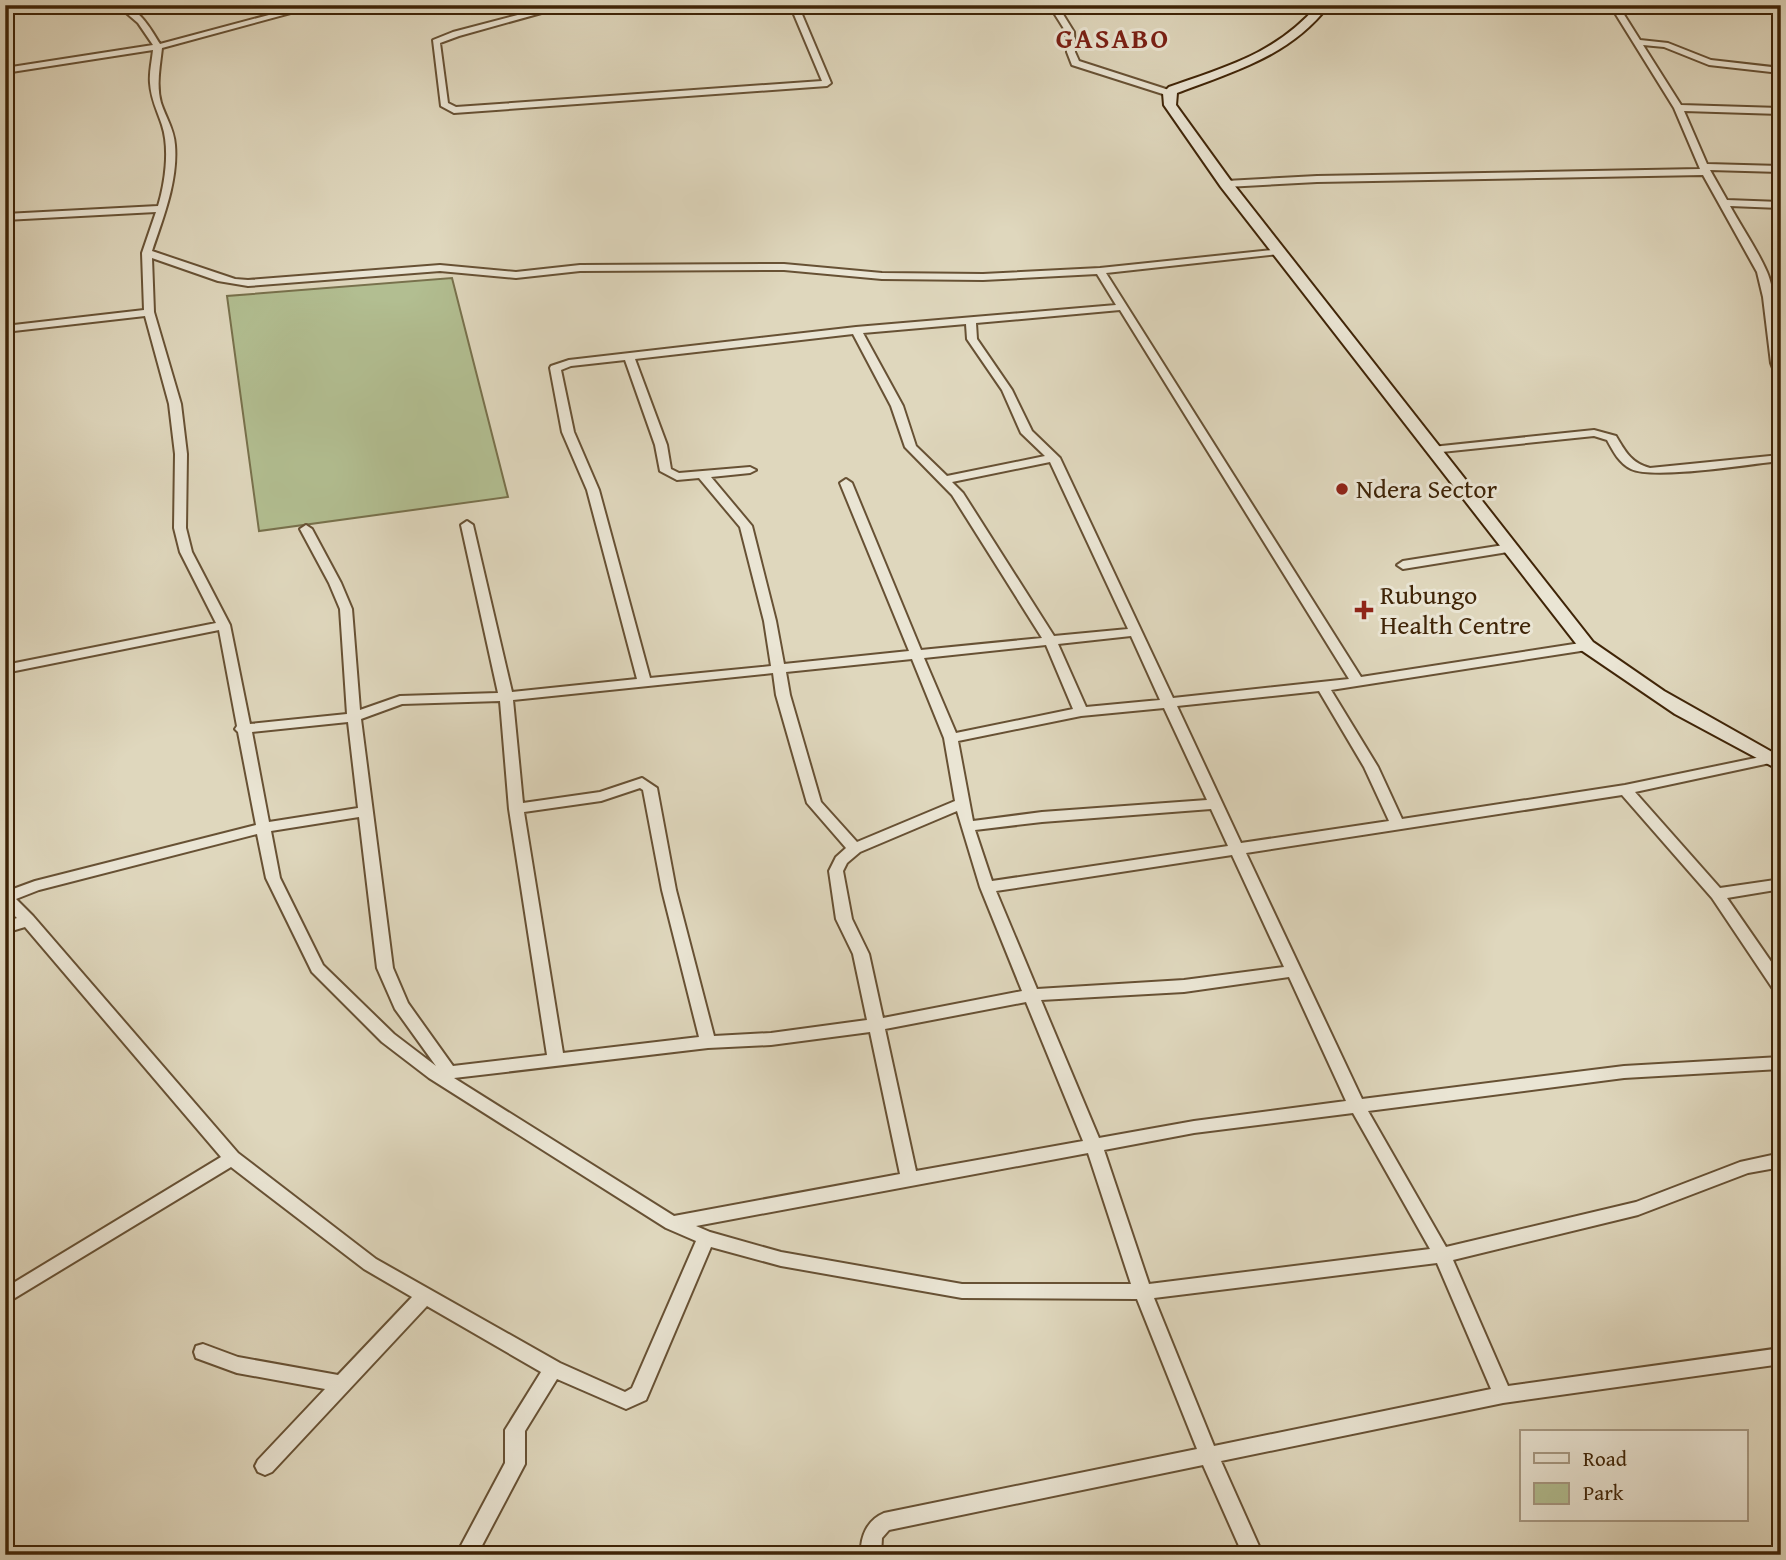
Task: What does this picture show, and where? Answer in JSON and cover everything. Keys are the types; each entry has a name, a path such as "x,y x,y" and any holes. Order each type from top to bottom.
{"main road":[{"path":"1324,5 1297,36 1252,64 1169,93 1170,105 1226,184 1587,646 1626,677 1677,709 1776,762"}],"street":[{"path":"121,5 141,21 158,47 155,81 157,103 167,126 171,146 162,209 147,253 149,312 175,404 181,454 180,528 186,552 224,625 242,729 273,878 317,968 388,1038 672,1223 706,1238 781,1259 962,1291 1143,1292 1442,1255 1638,1208 1745,1167 1781,1160"},
{"path":"5,72 158,47 316,5"},
{"path":"566,5 456,34 436,42 444,104 454,110 827,83 794,5"},
{"path":"1054,7 1137,5"},
{"path":"1614,5 1678,108 1705,170 1765,280 1769,331 1781,376"},
{"path":"1054,7 1070,32 1071,52 1075,63 1169,93"},
{"path":"1635,42 1665,46 1709,62 1781,71"},
{"path":"1678,108 1781,111"},
{"path":"1226,184 1317,179 1781,169"},
{"path":"1723,203 1781,205"},
{"path":"5,217 162,209"},
{"path":"147,253 182,262 222,281 247,283 440,268 516,275 580,268 784,267 882,276 958,276 1100,271 1279,251"},
{"path":"1100,271 1356,681"},
{"path":"644,682 593,490 568,432 555,368 569,363 856,330 971,323 1123,307"},
{"path":"5,329 149,312"},
{"path":"971,323 972,339 1007,390 1027,433 1054,458 1357,1106 1442,1255 1503,1395"},
{"path":"856,330 897,407 911,447 957,493 1051,642 1081,712"},
{"path":"629,356 661,445 666,471 677,477 750,470"},
{"path":"1432,450 1594,433 1612,439 1622,459 1635,469 1781,458"},
{"path":"944,480 1054,458"},
{"path":"702,474 746,526 771,621 783,695 814,803 855,849"},
{"path":"846,483 951,738 967,827 987,887 1094,1147 1143,1292 1209,1456 1253,1555"},
{"path":"467,525 506,697 516,808 556,1058"},
{"path":"306,529 346,609 354,717 386,968 401,1005 442,1073"},
{"path":"1403,565 1510,548"},
{"path":"5,668 224,625"},
{"path":"242,729 354,717 400,700 506,697 1135,632"},
{"path":"951,738 1081,712 1323,687 1587,646"},
{"path":"1323,687 1371,767 1398,824"},
{"path":"987,887 1625,790 1776,762"},
{"path":"516,808 588,798 642,783 650,788 669,890 708,1042"},
{"path":"1625,790 1717,894 1781,988"},
{"path":"909,1177 861,954 844,919 836,871 841,860 855,849 962,804"},
{"path":"967,827 1042,817 1214,804"},
{"path":"366,811 263,828 97,869 5,898 28,920 232,1158 370,1264 553,1369 626,1401 639,1394 706,1238"},
{"path":"1717,894 1781,884"},
{"path":"5,928 28,920"},
{"path":"442,1073 708,1042 771,1039 875,1025 1031,995 1184,986 1293,971"},
{"path":"672,1223 909,1177 1094,1147 1194,1127 1624,1072 1781,1063"},
{"path":"5,1297 232,1158"},
{"path":"265,1466 425,1296"},
{"path":"203,1352 237,1365 342,1384"},
{"path":"872,1555 871,1539 876,1529 884,1522 1503,1395 1781,1356"},
{"path":"466,1555 515,1464 515,1430 553,1369"}],"green space":[{"path":"452,278 508,497 259,531 227,296"}],"place":[{"name":"Ndera Sector","path":"1342,489"},
{"name":"Rubungo Health Centre","path":"1364,610"}],"district":[{"name":"GASABO","path":"1113,38"}]}
